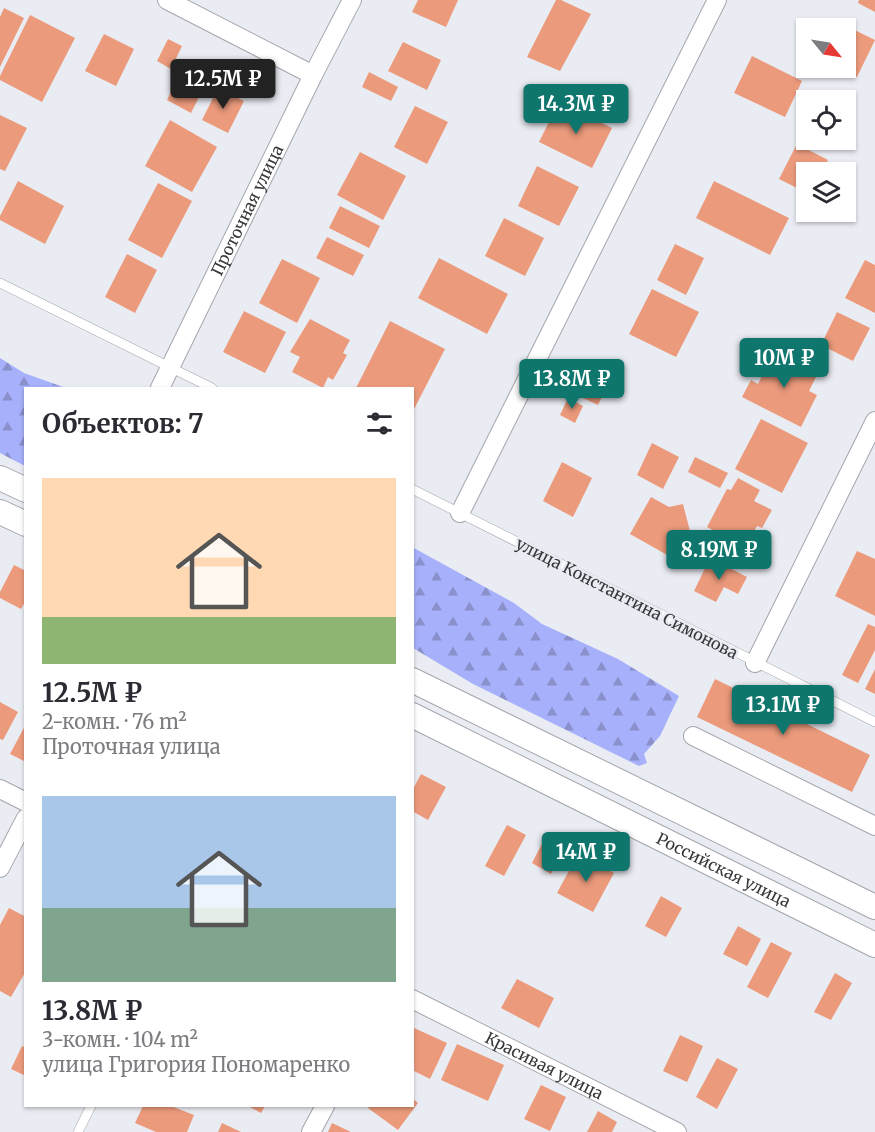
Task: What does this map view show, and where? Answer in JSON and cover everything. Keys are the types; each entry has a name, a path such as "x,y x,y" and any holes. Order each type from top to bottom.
{"main road":[{"path":"0,478 24,489"},
{"path":"0,512 24,523"},
{"name":"Российская улица","path":"414,681 873,901"},
{"name":"Российская улица","path":"414,716 875,945"}],"street":[{"path":"167,0 314,75"},
{"name":"Проточная улица","path":"160,387 352,0"},
{"path":"460,513 717,0"},
{"path":"755,663 875,422"},
{"path":"693,736 875,826"},
{"path":"0,789 24,801"},
{"path":"0,868 24,822"},
{"name":"Красивая улица","path":"414,1000 677,1132"},
{"path":"311,1132 324,1107"}],"lane":[{"path":"0,284 210,387"},
{"name":"улица Константина Симонова","path":"414,490 875,722"},
{"path":"78,1132 90,1107"}],"green space":[{"path":"0,358 24,373 63,387 24,387 24,465 0,453"},
{"path":"414,548 514,603 542,624 618,659 679,696 660,736 644,754 647,763 639,766 473,684 414,649"}],"building":[{"path":"418,0 458,0 446,27 412,12"},
{"path":"556,0 561,0 591,14 560,71 527,57"},
{"path":"859,0 875,0 875,12 858,3"},
{"path":"4,8 24,18 0,67 0,17"},
{"path":"30,15 75,38 42,102 0,80"},
{"path":"856,31 875,40 856,76"},
{"path":"104,34 134,49 116,86 85,71"},
{"path":"168,39 182,46 171,69 157,61"},
{"path":"403,42 441,60 427,90 388,71"},
{"path":"752,56 802,81 785,117 734,93"},
{"path":"369,72 398,87 391,101 362,87"},
{"path":"180,73 205,85 191,113 167,100"},
{"path":"218,88 244,101 228,133 202,120"},
{"path":"559,102 612,128 592,168 539,142"},
{"path":"415,106 448,122 427,164 394,147"},
{"path":"0,115 27,128 5,171 0,169"},
{"path":"170,120 217,147 192,192 145,166"},
{"path":"796,146 796,150 809,150 828,160 827,162 796,162 796,188 779,179"},
{"path":"360,152 406,176 383,220 337,195"},
{"path":"537,166 579,187 559,226 518,206"},
{"path":"18,181 64,206 45,244 0,220"},
{"path":"714,181 789,218 770,255 696,218"},
{"path":"158,183 192,201 162,258 128,240"},
{"path":"340,206 380,226 369,248 329,228"},
{"path":"504,218 544,238 525,276 485,256"},
{"path":"327,237 364,255 353,276 316,258"},
{"path":"675,244 704,258 686,295 657,280"},
{"path":"127,254 157,270 135,313 105,297"},
{"path":"439,258 508,294 487,334 418,298"},
{"path":"282,259 320,278 297,323 259,303"},
{"path":"865,260 875,265 875,313 845,298"},
{"path":"652,289 699,312 676,357 629,334"},
{"path":"244,311 286,332 265,373 223,352"},
{"path":"837,312 870,328 853,361 821,345"},
{"path":"310,319 350,340 343,353 347,355 333,380 328,377 323,387 292,372 300,357 290,352"},
{"path":"390,321 445,349 414,409 414,387 357,387"},
{"path":"774,351 818,373 809,391 817,395 801,427 742,397 751,380 758,384"},
{"path":"582,373 607,386 598,405 572,393"},
{"path":"568,398 583,406 575,423 560,415"},
{"path":"761,419 808,443 782,493 735,469"},
{"path":"652,443 679,457 663,489 637,475"},
{"path":"695,457 728,473 720,488 688,472"},
{"path":"562,462 592,478 573,517 543,501"},
{"path":"738,478 760,490 754,501 772,510 762,528 757,526 745,548 707,527 727,489 731,490"},
{"path":"651,497 669,507 683,504 691,535 678,538 669,556 630,534"},
{"path":"857,551 875,559 875,616 835,596"},
{"path":"710,558 747,577 738,594 724,587 716,602 694,591"},
{"path":"14,565 24,570 24,604 21,609 0,598 0,592"},
{"path":"868,624 875,627 875,650 858,683 842,675"},
{"path":"875,669 875,694 865,689"},
{"path":"715,679 870,755 852,792 697,717"},
{"path":"0,702 18,712 3,740 0,739"},
{"path":"24,728 24,761 10,754"},
{"path":"421,774 446,787 428,820 414,812 414,787"},
{"path":"507,825 526,835 504,876 485,866"},
{"path":"546,836 566,846 551,874 532,863"},
{"path":"578,854 614,873 593,912 557,893"},
{"path":"661,896 682,908 666,937 645,926"},
{"path":"9,908 24,916 24,974 11,997 0,991 0,925"},
{"path":"738,926 761,939 747,966 723,954"},
{"path":"771,942 792,953 768,998 747,987"},
{"path":"835,973 852,983 831,1020 814,1012"},
{"path":"517,979 554,998 539,1028 501,1008"},
{"path":"414,1028 447,1043 430,1079 414,1071"},
{"path":"680,1035 703,1046 687,1082 663,1071"},
{"path":"457,1044 504,1065 488,1101 441,1080"},
{"path":"22,1046 24,1047 24,1075 11,1069"},
{"path":"717,1058 738,1069 717,1109 696,1097"},
{"path":"541,1085 566,1097 550,1131 524,1119"},
{"path":"414,1100 418,1103 398,1130 368,1108 414,1107"},
{"path":"143,1107 174,1107 194,1115 187,1132 156,1132 135,1123"},
{"path":"250,1107 264,1107 261,1113"},
{"path":"598,1111 617,1122 612,1132 587,1132"},
{"path":"222,1123 241,1132 218,1132"},
{"path":"332,1123 351,1132 328,1132"}]}
